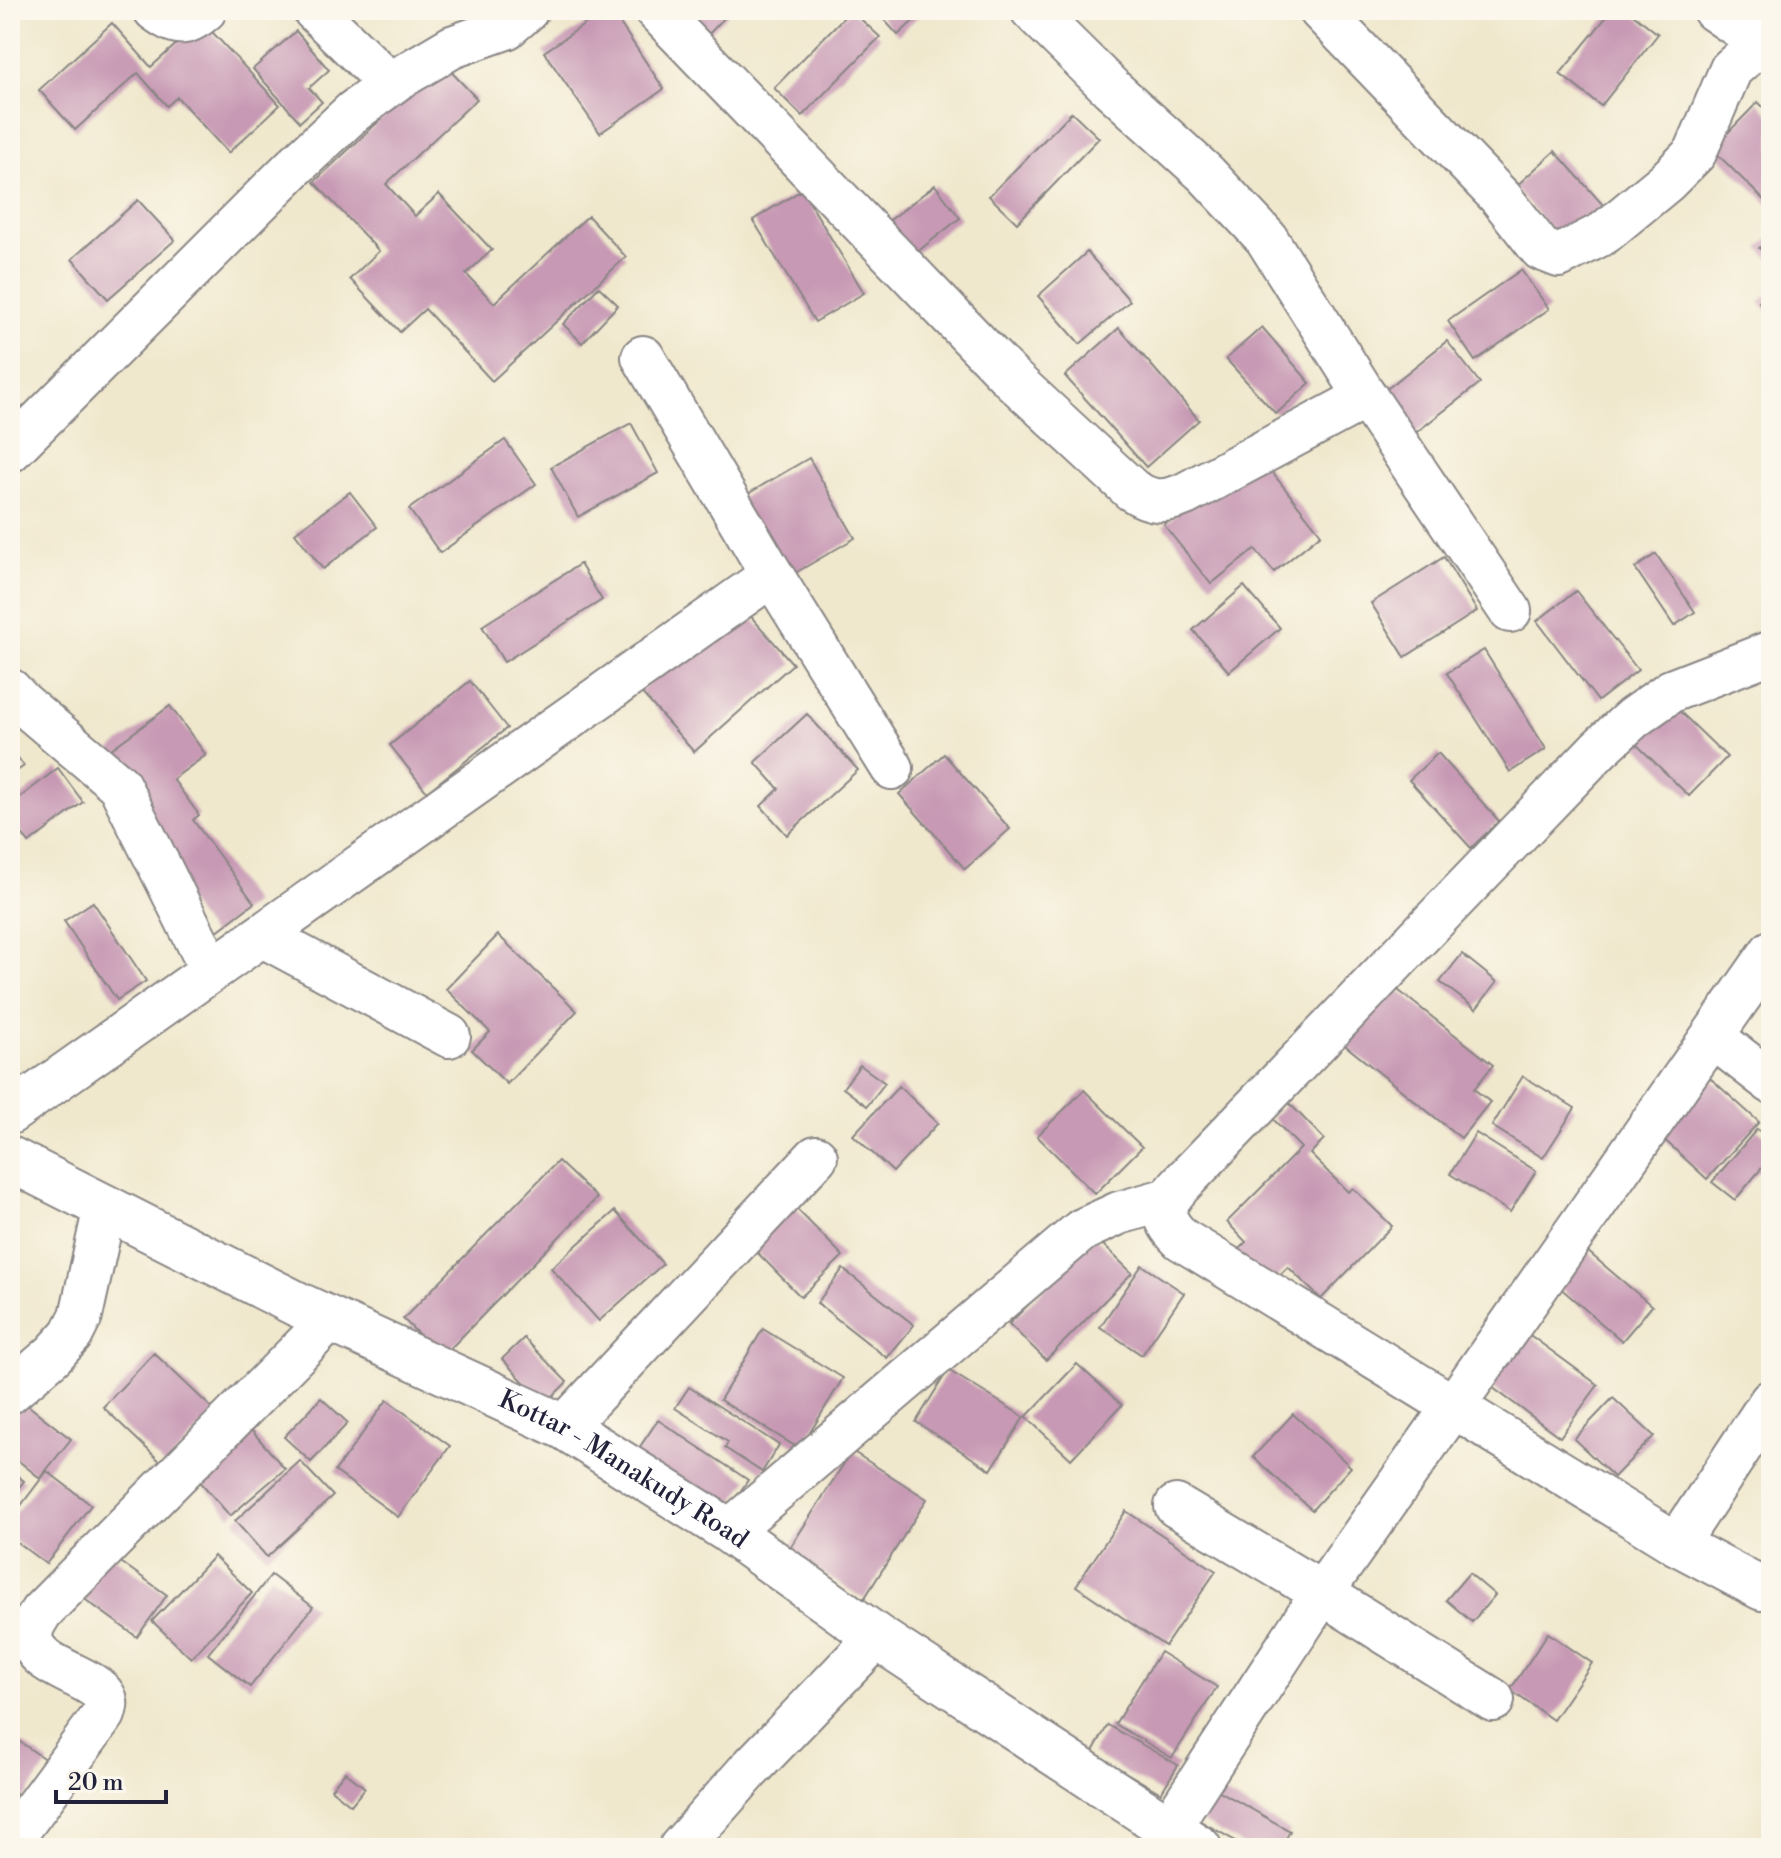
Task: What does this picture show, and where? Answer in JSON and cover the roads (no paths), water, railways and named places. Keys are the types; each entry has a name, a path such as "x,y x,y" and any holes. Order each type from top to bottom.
{"main road":[{"name":"Kottar - Manakudy Road","path":"10,1159 297,1304 564,1427 729,1531 877,1637 1183,1838"}],"street":[{"path":"155,10 169,20 182,23 194,20 205,10"},
{"path":"314,10 390,84"},
{"path":"10,451 353,112 390,84 452,47 506,28 527,10"},
{"path":"656,10 1010,377 1132,490 1146,499 1164,500 1185,494 1366,397"},
{"path":"1032,10 1111,88 1206,174 1266,238 1366,397 1510,611"},
{"path":"1320,10 1501,198 1541,249 1559,256 1604,233 1667,181 1695,153 1731,69 1754,49 1768,46"},
{"path":"1714,10 1768,46"},
{"path":"643,357 772,575 892,768"},
{"path":"10,1113 772,575"},
{"path":"729,1531 1082,1230 1119,1213 1168,1199 1621,728 1671,691 1771,652"},
{"path":"10,690 119,785 211,969"},
{"path":"263,936 449,1036"},
{"path":"1183,1838 1322,1593 1771,952"},
{"path":"1713,1037 1771,1082"},
{"path":"564,1427 816,1157"},
{"path":"1168,1199 1165,1214 1170,1228 1181,1239 1677,1544 1762,1589"},
{"path":"10,1392 72,1334 81,1316 105,1207"},
{"path":"10,1842 104,1714 107,1704 96,1688 44,1659 36,1650 32,1630 41,1612 331,1319"},
{"path":"1677,1544 1771,1401"},
{"path":"1176,1506 1493,1700"},
{"path":"680,1848 748,1771 877,1637"}]}
